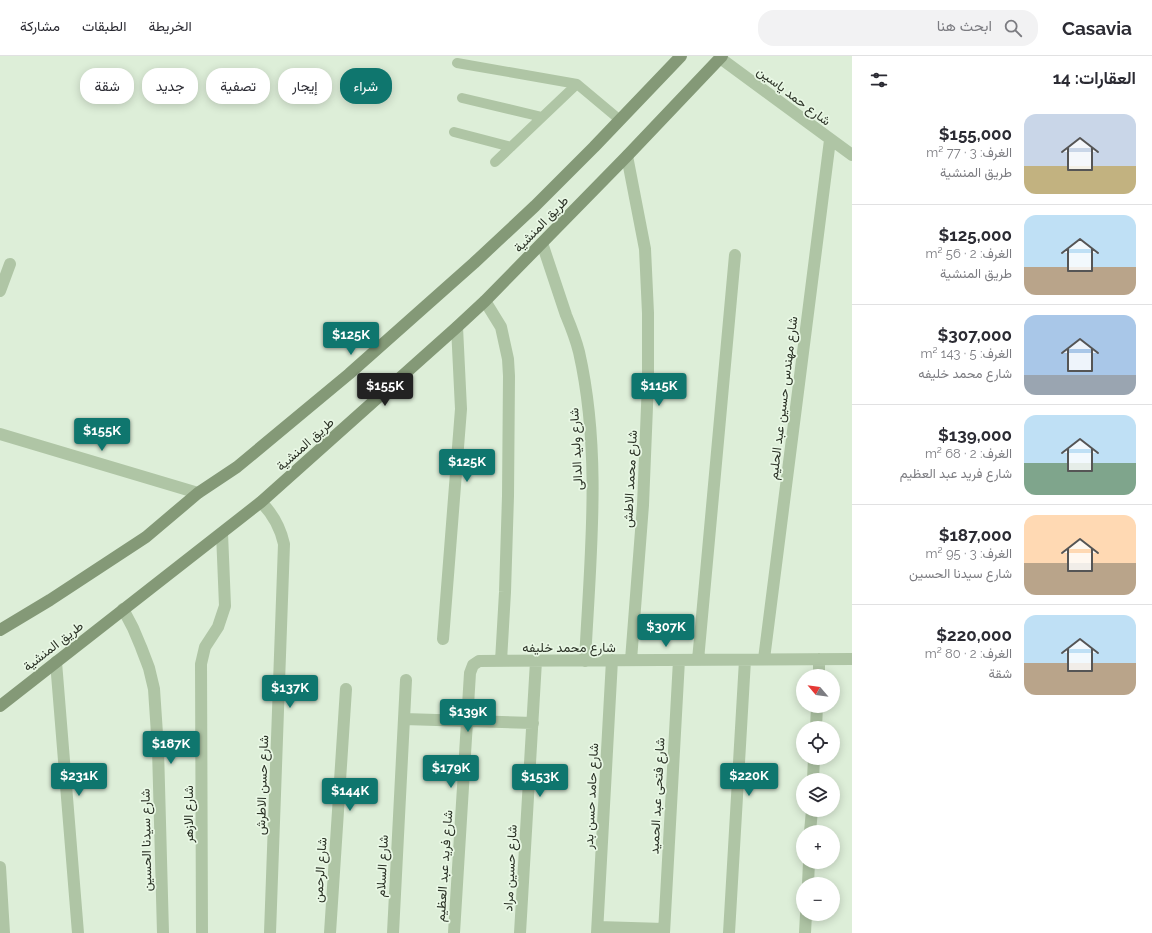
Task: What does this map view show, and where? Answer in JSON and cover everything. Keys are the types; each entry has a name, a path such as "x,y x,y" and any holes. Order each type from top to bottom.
{"street":[{"name":"طريق المنشية","path":"0,630 62,593 146,537 198,493 237,467 412,319 474,263 535,206 681,56"},
{"name":"طريق المنشية","path":"0,706 261,502 457,327 542,243 721,57"},
{"name":"شارع حمد ياسين","path":"721,57 852,155"},
{"name":"شارع مهندس حسين عبد الحليم","path":"764,659 830,140"},
{"name":"شارع محمد الاطش","path":"627,156 645,249 648,313 648,382 643,505 631,660"},
{"name":"شارع وليد الدالى","path":"542,243 579,351 589,423 592,495 585,661"},
{"path":"698,660 735,255"},
{"path":"0,291 10,264"},
{"path":"485,301 501,327 508,359 509,376 506,592 501,661"},
{"path":"443,639 461,409 457,327"},
{"path":"0,434 198,493"},
{"name":"شارع حسن الاطرش","path":"261,502 270,510 276,520 282,532 284,544 270,933"},
{"name":"شارع الازهر","path":"202,933 201,664 205,647 218,627 225,606 222,533"},
{"name":"شارع سيدنا الحسين","path":"123,609 141,647 154,689 158,749 162,933"},
{"path":"819,669 820,659"},
{"name":"شارع محمد خليفه","path":"479,661 852,659"},
{"name":"شارع حامد حسن بدر","path":"598,930 612,660"},
{"name":"شارع فتحى عبد الحميد","path":"664,931 679,660"},
{"path":"729,933 745,660"},
{"name":"شارع فريد عبد العظيم","path":"454,933 470,673 473,665 479,661"},
{"name":"شارع حسين مراد","path":"520,933 536,661"},
{"path":"56,662 78,933"},
{"name":"شارع السلام","path":"393,933 406,680"},
{"name":"شارع الرحمن","path":"330,933 346,689"},
{"path":"404,719 533,723"},
{"path":"0,867 4,933"},
{"path":"805,933 806,921"},
{"path":"598,930 664,931"}],"lane":[{"path":"457,63 577,84 620,120"},
{"path":"495,162 577,84"},
{"path":"462,98 542,118"},
{"path":"454,132 511,147"}]}
